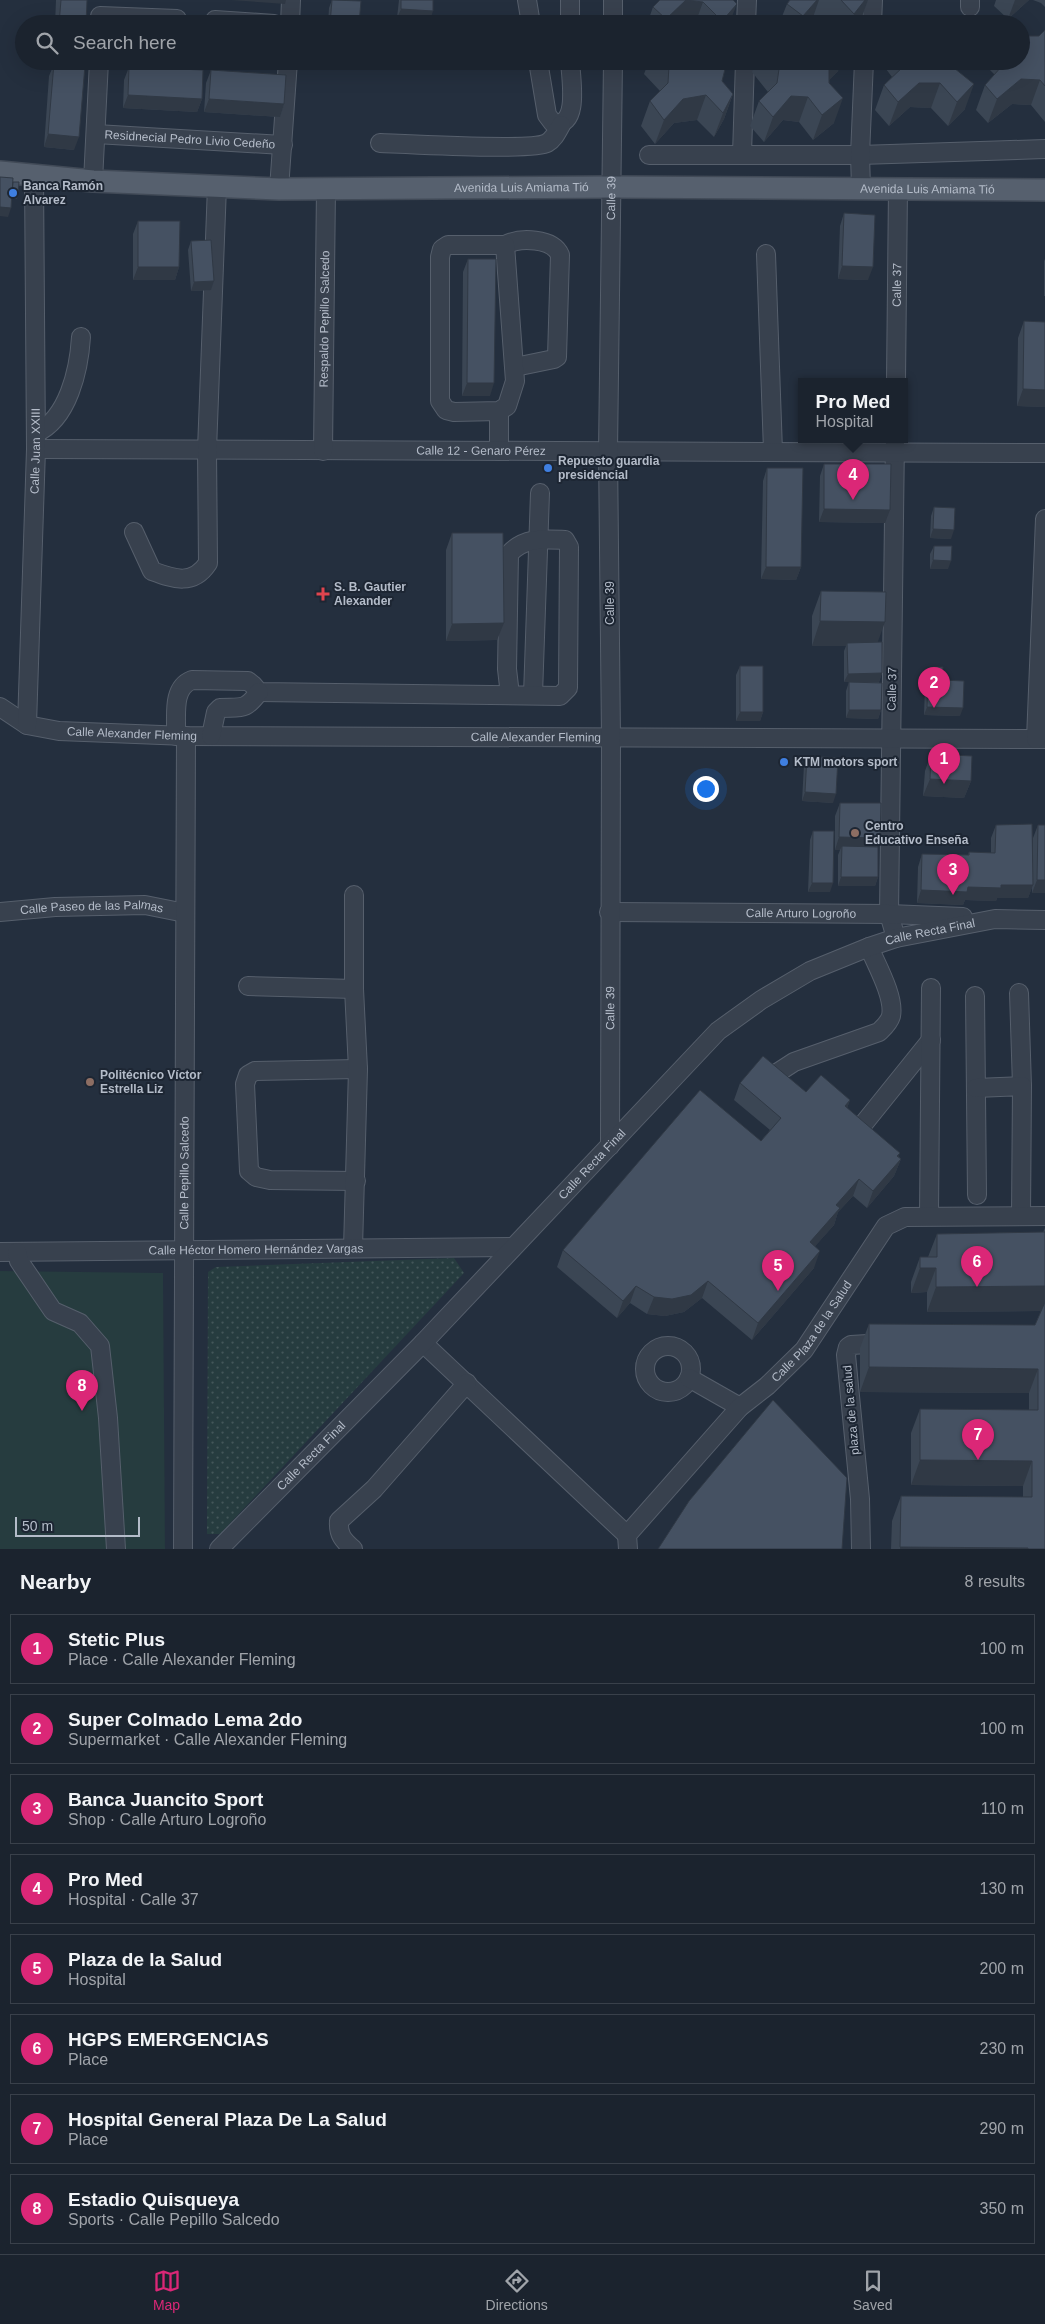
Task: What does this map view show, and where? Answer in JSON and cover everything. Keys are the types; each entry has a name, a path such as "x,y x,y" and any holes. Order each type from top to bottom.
{"main road":[{"name":"Avenida Luis Amiama Tió","path":"0,172 34,177 93,181 279,189 612,187 1045,190"}],"street":[{"path":"290,15 291,0"},
{"path":"527,0 530,15"},
{"path":"570,0 570,15"},
{"path":"613,0 613,15"},
{"path":"746,15 747,0"},
{"path":"872,15 873,0"},
{"path":"100,13 126,15"},
{"name":"Residnecial Pedro Livio Cedeño","path":"93,181 98,70"},
{"name":"Residnecial Pedro Livio Cedeño","path":"279,189 287,70"},
{"path":"539,70 546,115 553,123 561,124 567,121 571,113 570,70"},
{"name":"Calle 39","path":"610,1146 609,912 611,738 608,452 613,70"},
{"path":"742,154 745,70"},
{"path":"862,188 860,155 864,70"},
{"path":"380,143 514,146 546,144 555,137 561,124"},
{"name":"Residnecial Pedro Livio Cedeño","path":"96,134 283,145"},
{"path":"649,154 860,155 1045,149"},
{"name":"Calle Juan XXIII","path":"27,725 36,441 34,177"},
{"path":"134,532 152,571 173,579 192,578 201,573 208,563 207,450 218,186"},
{"name":"Respaldo Pepillo Salcedo","path":"323,451 326,188"},
{"name":"Calle 37","path":"896,378 898,188"},
{"path":"506,245 515,367 515,381 508,406 499,411 454,412 446,410 440,401 440,257 442,249 448,245 506,245 519,240 546,243 558,251 560,256 557,357 515,367"},
{"path":"766,254 773,451"},
{"path":"36,441 55,421 66,400 80,362 82,337"},
{"path":"499,411 499,451"},
{"name":"Calle 12 - Genaro Pérez","path":"36,441 207,450 608,452 773,451 895,446 1045,453"},
{"name":"Calle 37","path":"895,446 889,914 896,938"},
{"path":"533,695 540,493"},
{"path":"1041,739 1045,519"},
{"path":"211,736 216,712 220,708 250,705 259,692 560,696 568,688 569,547 565,540 538,539 520,544 509,554 507,669 510,695"},
{"name":"Calle Pepillo Salcedo","path":"183,1549 185,913 181,736 178,692 184,683 192,680 248,682 259,692"},
{"path":"0,707 27,725"},
{"name":"Calle Alexander Fleming","path":"27,725 59,731 181,736 1041,739"},
{"path":"353,1248 358,1069 354,989 354,895"},
{"name":"Calle Paseo de las Palmas","path":"0,912 55,907 145,905 185,913"},
{"name":"Calle Arturo Logroño","path":"609,912 889,914 995,919"},
{"name":"Calle Recta Final","path":"219,1549 423,1343 718,1031 761,1000 810,971 869,947 896,938 995,919 1045,920"},
{"path":"777,1073 794,1062 879,1032 886,1025 891,1016 890,1003 886,986 869,947"},
{"path":"248,986 354,989"},
{"path":"929,1216 931,988"},
{"path":"1019,992 1022,1086 1021,1216"},
{"path":"975,996 977,1195"},
{"path":"865,1122 931,1040"},
{"path":"356,1181 270,1180 256,1178 249,1171 244,1084 248,1074 255,1071 358,1069"},
{"path":"976,1088 1022,1086"},
{"name":"Calle Plaza de la Salud","path":"628,1542 740,1407 768,1386 804,1350 886,1226 905,1216 1045,1216"},
{"name":"Calle Héctor Homero Hernández Vargas","path":"9,1252 513,1247"},
{"path":"9,1252 19,1261 53,1311 80,1323 100,1346 108,1418 116,1549"},
{"path":"423,1343 467,1383 628,1542"},
{"name":"plaza de la salud","path":"861,1549 860,1499 846,1355 848,1347 856,1343 905,1343"},
{"path":"689,1378 740,1407"},
{"path":"353,1549 343,1540 338,1532 339,1521 374,1489 467,1383"}],"green space":[{"path":"454,1258 464,1273 220,1534 207,1534 208,1272 216,1267"},
{"path":"0,1271 163,1273 165,1549 0,1549"}],"building":[{"path":"61,0 87,0 86,15 60,15"},
{"path":"332,0 361,1 360,15 331,15"},
{"path":"401,0 433,0 433,11 401,9"},
{"path":"660,0 686,0 670,15 662,15 653,7"},
{"path":"686,0 733,0 737,4 727,15 716,15 703,2"},
{"path":"790,0 817,0 804,15 787,4"},
{"path":"841,0 865,0 854,14"},
{"path":"1045,30 1045,86 1040,80 1021,79 997,99 985,85 998,70 1030,70 1030,36 1039,36"},
{"path":"53,70 85,70 79,137 48,134"},
{"path":"129,70 203,70 202,99 128,95"},
{"path":"211,70 286,75 284,104 209,99"},
{"path":"669,70 725,70 722,81 733,94 723,113 706,95 683,99 664,120 650,101 668,83"},
{"path":"779,70 829,70 829,83 843,98 822,115 808,97 791,96 773,117 759,101 777,83"},
{"path":"900,70 956,70 974,84 957,102 940,83 919,83 898,102 884,85"},
{"path":"0,177 13,178 11,208 0,207"},
{"path":"13,182 19,182 18,195 12,195"},
{"path":"844,213 875,215 873,267 842,266"},
{"path":"138,221 180,221 179,267 138,267"},
{"path":"211,240 214,281 194,282 191,241"},
{"path":"468,259 496,259 494,383 467,383"},
{"path":"1024,321 1045,322 1045,390 1023,389"},
{"path":"824,464 891,464 890,510 824,509"},
{"path":"767,468 803,468 801,567 766,567"},
{"path":"934,507 955,508 954,530 933,529"},
{"path":"452,533 503,533 504,623 452,624"},
{"path":"934,546 952,546 951,561 933,560"},
{"path":"821,591 886,592 885,622 820,621"},
{"path":"882,642 882,673 848,674 847,643"},
{"path":"740,666 763,666 763,712 740,712"},
{"path":"933,667 943,667 942,680 964,681 963,708 927,707 928,677 933,678"},
{"path":"849,682 882,683 881,710 849,710"},
{"path":"931,754 972,756 971,781 930,779"},
{"path":"807,756 838,758 836,794 805,792"},
{"path":"840,803 881,803 880,838 839,837"},
{"path":"1032,824 1033,885 1001,885 1001,888 968,887 967,892 921,890 922,854 969,855 969,852 995,853 996,825"},
{"path":"1038,825 1045,825 1045,880 1037,880"},
{"path":"813,831 834,831 833,883 812,883"},
{"path":"842,846 878,847 878,877 841,877"},
{"path":"763,1056 806,1092 821,1075 850,1100 845,1106 900,1153 897,1156 901,1159 873,1191 859,1179 836,1205 840,1208 810,1242 820,1251 758,1323 708,1281 691,1295 672,1299 654,1297 636,1286 623,1301 563,1250 700,1090 761,1141 781,1118 740,1083"},
{"path":"1045,1232 1045,1286 936,1287 936,1268 920,1268 920,1257 937,1257 937,1234"},
{"path":"1045,1302 1045,1549 900,1547 901,1496 1032,1497 1032,1461 920,1460 920,1409 1038,1410 1038,1369 869,1367 869,1324 1035,1325"},
{"path":"773,1400 847,1478 842,1549 658,1549 689,1501"}],"place":[{"name":"Banca Ramón Alvarez","path":"13,193"},
{"name":"Repuesto guardia presidencial","path":"548,468"},
{"name":"Pro Med","path":"853,500"},
{"name":"S. B. Gautier Alexander","path":"323,594"},
{"name":"Super Colmado Lema 2do","path":"934,708"},
{"name":"KTM motors sport","path":"784,762"},
{"name":"Stetic Plus","path":"944,784"},
{"name":"Centro Educativo Enseña","path":"855,833"},
{"name":"Banca Juancito Sport","path":"953,895"},
{"name":"Politécnico Víctor Estrella Liz","path":"90,1082"},
{"name":"HGPS EMERGENCIAS","path":"977,1287"},
{"name":"Plaza de la Salud","path":"778,1291"},
{"name":"Estadio Quisqueya","path":"82,1411"},
{"name":"Hospital General Plaza De La Salud","path":"978,1460"}]}
